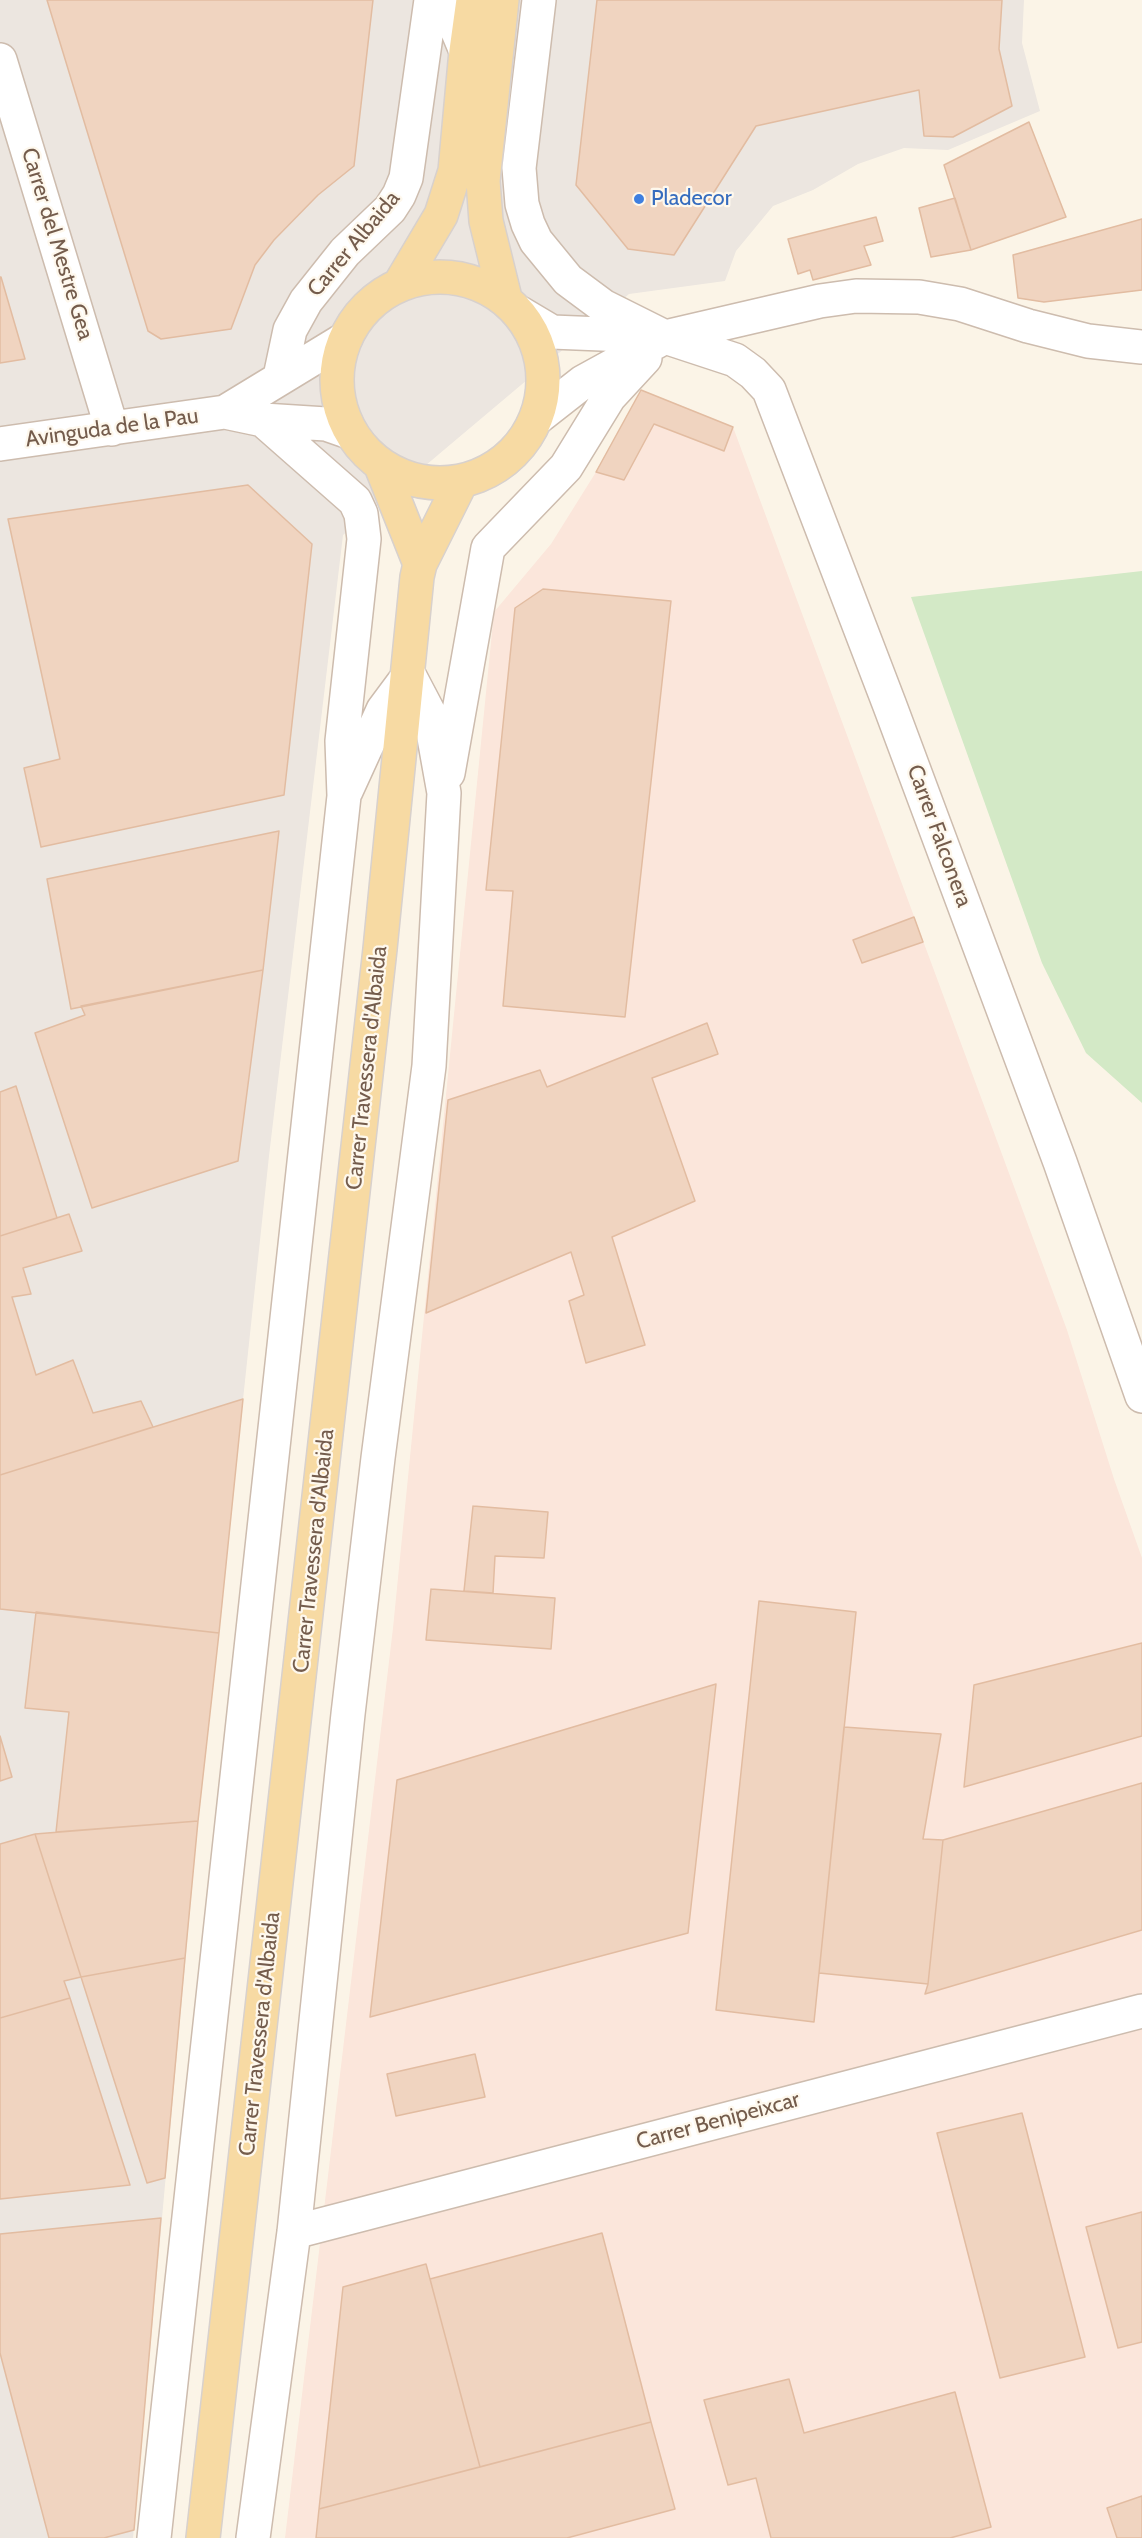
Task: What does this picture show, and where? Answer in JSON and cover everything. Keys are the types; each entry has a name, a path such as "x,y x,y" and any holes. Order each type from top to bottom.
{"main road":[{"path":"400,284 441,215 455,171 473,0"},
{"path":"502,0 483,181 486,221 512,306 536,338 541,357 543,393 537,418 524,440 507,459 486,473 462,482 434,484 406,479 381,466 363,451 349,432 339,408 335,381 345,339 351,325 373,300 400,284 433,276 467,279 512,306"},
{"name":"Carrer Travessera d'Albaida","path":"381,466 420,564"},
{"name":"Carrer Travessera d'Albaida","path":"203,2538 319,1514 420,564 462,482"}],"street":[{"name":"Carrer Albaida","path":"280,377 290,330 306,301 345,252 390,209 406,178 431,0"},
{"path":"453,0 458,32 466,51"},
{"path":"539,0 519,168 522,204 528,224 536,241 551,260 581,290 603,306 665,337"},
{"name":"Carrer del Mestre Gea","path":"0,60 112,429"},
{"path":"512,306 552,332 665,337 820,301 888,295 919,297 960,304 1028,326 1088,341 1142,347"},
{"path":"537,418 583,382 665,337"},
{"path":"253,2538 294,2232 348,1714 378,1458 429,1066 444,793 488,548 566,467 609,397 665,337"},
{"name":"Carrer Falconera","path":"665,337 735,360 753,373 769,390 1052,1140 1142,1396"},
{"name":"Avinguda de la Pau","path":"225,412 345,339"},
{"name":"Avinguda de la Pau","path":"0,444 225,412 263,420 326,424 349,432"},
{"path":"154,2538 344,796 342,741 364,525 355,501 263,420"},
{"path":"344,796 383,710 409,675 430,715 444,793"},
{"name":"Carrer Benipeixcar","path":"294,2232 1142,2011"}],"shaded area":[{"path":"0,0 1024,0 1022,43 1040,111 948,150 904,148 858,164 813,190 773,206 736,251 725,281 629,294 343,535 269,1156 198,1821 133,2538 0,2538"},
{"path":"641,390 733,427 1067,1330 1114,1479 1142,1558 1142,2538 285,2538 393,1628 494,612 551,544 596,472"}],"green space":[{"path":"1142,571 1142,1103 1086,1053 1042,963 911,597"}],"building":[{"path":"47,0 373,0 354,166 318,195 274,240 255,265 231,329 161,339 148,331"},
{"path":"597,0 1002,0 999,49 1012,106 953,137 924,136 919,90 756,126 674,255 628,249 576,185"},
{"path":"1029,122 1066,217 971,250 944,165"},
{"path":"955,198 971,250 931,257 919,208"},
{"path":"876,217 883,241 864,246 871,265 813,280 810,270 798,274 788,239"},
{"path":"1142,219 1142,290 1044,302 1018,298 1013,255"},
{"path":"0,277 25,359 0,363"},
{"path":"641,390 733,427 724,451 654,424 624,480 596,472"},
{"path":"248,485 312,544 284,795 41,847 24,768 60,759 8,519"},
{"path":"543,589 671,601 625,1017 503,1006 513,891 486,890 515,608"},
{"path":"279,831 263,970 71,1009 47,879"},
{"path":"914,917 923,942 862,963 853,940"},
{"path":"263,970 238,1161 92,1208 35,1033 85,1015 81,1006"},
{"path":"707,1023 718,1054 652,1078 695,1201 612,1237 645,1345 586,1363 569,1301 584,1295 571,1252 426,1313 448,1100 540,1070 547,1087"},
{"path":"16,1086 57,1218 0,1236 0,1092"},
{"path":"69,1214 82,1251 23,1268 31,1294 12,1297 36,1375 73,1360 93,1413 141,1401 153,1427 0,1475 0,1236"},
{"path":"243,1399 219,1633 0,1609 0,1475"},
{"path":"473,1506 548,1512 544,1558 495,1556 493,1593 464,1591"},
{"path":"431,1589 555,1598 551,1649 426,1640"},
{"path":"759,1601 856,1612 814,2022 716,2010"},
{"path":"36,1612 219,1633 198,1821 56,1832 69,1712 25,1708"},
{"path":"1142,1643 1142,1736 964,1787 974,1685"},
{"path":"716,1684 688,1933 370,2017 397,1780"},
{"path":"844,1727 941,1734 923,1839 943,1840 928,1984 819,1973"},
{"path":"0,1736 12,1777 0,1781"},
{"path":"1142,1783 1142,1930 925,1994 928,1984 943,1840"},
{"path":"198,1821 185,1958 81,1977 35,1834"},
{"path":"35,1834 81,1977 64,1981 70,1998 0,2018 0,1844"},
{"path":"185,1958 165,2178 147,2183 81,1977"},
{"path":"70,1998 130,2185 0,2199 0,2018"},
{"path":"475,2054 485,2097 396,2116 387,2074"},
{"path":"1022,2113 1085,2357 1000,2378 937,2133"},
{"path":"1142,2212 1142,2342 1118,2348 1086,2227"},
{"path":"161,2218 134,2530 104,2538 49,2538 0,2353 0,2234"},
{"path":"602,2233 651,2422 480,2467 430,2279"},
{"path":"426,2264 480,2467 319,2509 343,2287"},
{"path":"789,2379 804,2433 955,2392 991,2527 950,2538 771,2538 756,2478 728,2485 704,2400"},
{"path":"651,2422 675,2509 567,2538 316,2538 319,2509"},
{"path":"1142,2496 1142,2538 1117,2538 1107,2508"}],"place":[{"name":"Pladecor","path":"639,199"}]}
